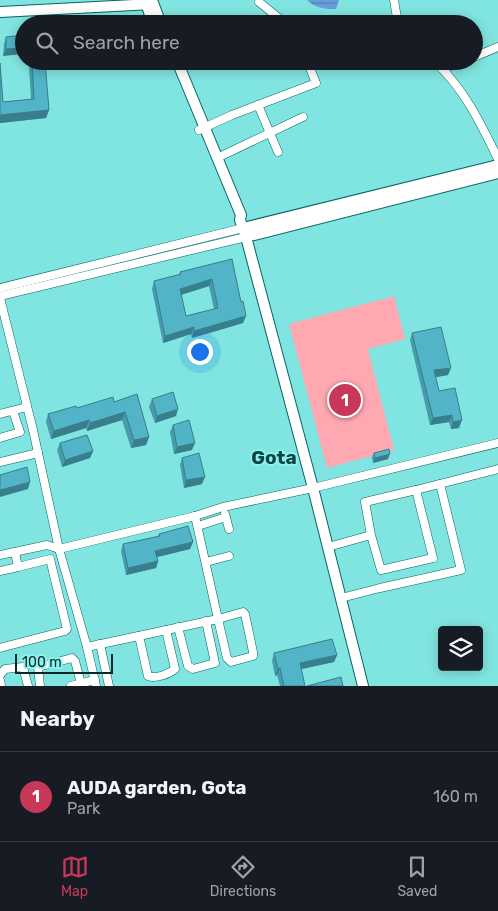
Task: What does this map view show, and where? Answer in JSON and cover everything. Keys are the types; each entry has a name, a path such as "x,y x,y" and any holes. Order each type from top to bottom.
{"street":[{"path":"394,0 396,15"},
{"path":"0,12 149,2"},
{"path":"149,2 151,15"},
{"path":"149,2 156,15"},
{"path":"259,2 275,15"},
{"path":"483,53 498,47"},
{"path":"174,70 217,158 241,215 363,686"},
{"path":"180,70 234,217 243,228"},
{"path":"202,129 316,83 311,70"},
{"path":"444,70 466,98 481,122 498,159"},
{"path":"258,105 278,152"},
{"path":"217,158 303,117"},
{"path":"0,288 498,165"},
{"path":"71,686 95,683 60,549 0,297 243,228 498,173"},
{"path":"0,414 27,407"},
{"path":"0,438 20,432 13,411"},
{"path":"0,555 47,545 60,549 195,516 223,507 313,488 498,443"},
{"path":"0,462 38,453"},
{"path":"380,588 381,570 371,535 365,502 498,469"},
{"path":"341,598 461,570 440,484"},
{"path":"416,490 438,575"},
{"path":"223,507 229,529"},
{"path":"87,647 218,619 243,612 245,614 253,656 229,661 218,619 195,516"},
{"path":"198,526 226,517"},
{"path":"328,547 371,535"},
{"path":"0,648 67,629 47,545"},
{"path":"15,552 18,567"},
{"path":"206,562 229,556"},
{"path":"381,570 434,558"},
{"path":"0,571 50,559"},
{"path":"178,627 188,666 190,669 193,669 215,663 206,621"},
{"path":"139,636 148,676 152,677 171,673 175,669 166,630"},
{"path":"100,644 108,686"},
{"path":"40,686 38,667 72,658 75,661 81,684"},
{"path":"0,674 5,669 23,667 28,686"},
{"path":"0,680 1,686"}],"shaded area":[{"path":"394,296 405,339 368,349 394,450 327,468 289,324"}],"water":[{"path":"307,0 339,0 336,9 328,9 313,5"}],"building":[{"path":"15,36 15,48 6,49 6,37"},
{"path":"0,63 3,102 34,99 32,70 46,70 49,110 0,115"},
{"path":"232,259 241,302 243,301 246,316 194,331 194,327 165,336 154,281 181,274 180,272","holes":["212,279 218,308 186,316 180,289"]},
{"path":"441,327 451,368 434,370 439,391 455,388 462,420 453,422 452,415 433,418 412,333"},
{"path":"173,392 178,409 157,416 152,399"},
{"path":"137,394 149,437 134,440 125,412 90,423 89,420 54,431 48,414 76,406 77,408 113,397 114,402"},
{"path":"189,420 195,443 177,447 173,425"},
{"path":"87,435 93,451 65,460 60,443"},
{"path":"389,449 390,454 375,458 374,453"},
{"path":"199,453 205,477 186,480 182,458"},
{"path":"27,467 30,482 0,490 0,475"},
{"path":"188,526 193,542 155,551 158,561 128,568 123,544 160,536 159,534"},
{"path":"332,639 337,655 300,663 305,686 284,686 274,653"},
{"path":"341,677 343,686 307,686"}],"place":[{"name":"AUDA garden, Gota","path":"345,400"}],"district":[{"name":"Gota","path":"274,457"}]}
